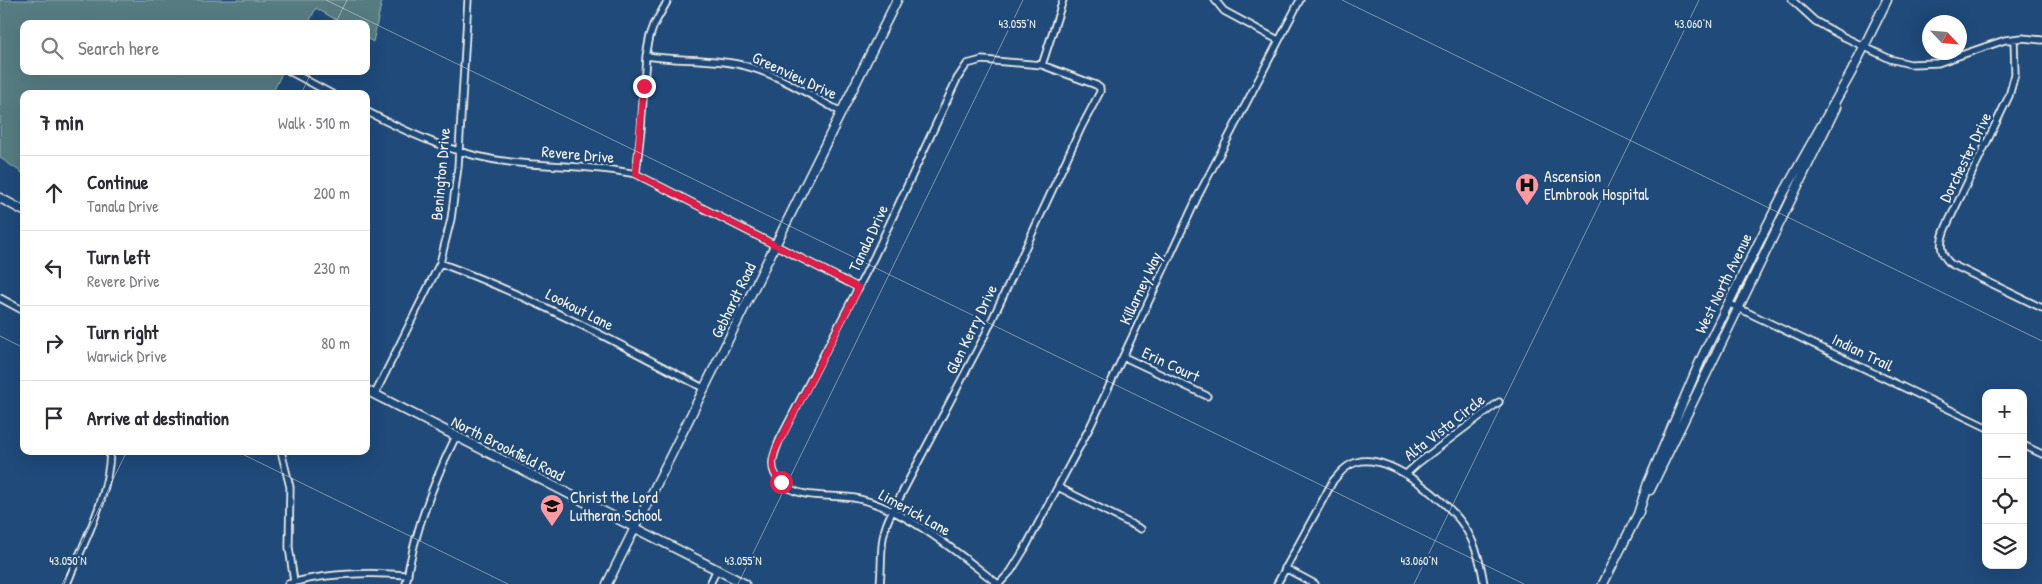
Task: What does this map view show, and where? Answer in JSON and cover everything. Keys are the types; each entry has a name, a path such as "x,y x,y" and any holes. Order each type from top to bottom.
{"main road":[{"name":"Gebhardt Road","path":"606,584 705,389 897,0"},
{"name":"West North Avenue","path":"1603,584 1740,308 1887,0"},
{"name":"West North Avenue","path":"1638,514 1648,483 1702,357 1728,303 1782,196 1851,73"},
{"path":"0,198 20,209"},
{"name":"North Brookfield Road","path":"370,392 745,584"}],"street":[{"name":"Benington Drive","path":"375,394 440,262 451,220 458,152 468,0"},
{"path":"636,174 646,56 654,25 668,0"},
{"path":"1042,64 1064,0"},
{"path":"1215,0 1224,11 1278,40"},
{"name":"Killarney Way","path":"998,584 1010,571 1024,550 1058,487 1124,357 1198,196 1300,0"},
{"path":"1792,0 1815,21 1890,59 1918,65 1938,64 1996,42 2014,39 2042,40"},
{"name":"Dorchester Drive","path":"2014,39 2015,74 2009,96 1941,240 1941,247 1945,259 2042,308"},
{"name":"Greenview Drive","path":"646,56 715,60 749,67 786,83 841,112"},
{"name":"Tanala Drive","path":"781,482 773,472 772,465 775,451 859,288 957,79 967,64 974,61 1042,64"},
{"name":"Glen Kerry Drive","path":"880,584 882,537 892,512 985,335 1081,128 1100,92 1100,88 1042,64"},
{"path":"296,75 325,90"},
{"name":"Revere Drive","path":"370,113 425,140 458,152 509,162 596,167 636,174 859,288"},
{"name":"Lookout Lane","path":"440,262 565,316 705,389"},
{"path":"0,298 20,309"},
{"name":"Indian Trail","path":"1728,303 1982,425"},
{"name":"Erin Court","path":"1124,357 1207,396"},
{"name":"Alta Vista Circle","path":"1406,474 1499,402"},
{"path":"406,584 415,541 428,501 456,436"},
{"path":"2027,447 2042,454"},
{"path":"67,584 91,528 104,491 109,471 110,455"},
{"path":"282,455 290,487 289,548 291,583 360,574 387,573 408,575"},
{"path":"1277,584 1333,481 1344,468 1357,462 1374,461 1406,474 1450,507 1464,526 1476,548 1484,584"},
{"name":"Limerick Lane","path":"781,482 788,487 807,494 862,500 892,512 955,551 998,584"},
{"path":"1058,487 1141,529"},
{"path":"1285,568 1315,584"},
{"path":"710,584 717,569"}],"green space":[{"path":"0,0 382,0 373,42 370,40 370,20 336,20 316,8 310,20 20,20 20,75 281,75 274,90 20,90 20,171 0,158"}],"place":[{"name":"Ascension Elmbrook Hospital","path":"1527,206"},
{"name":"Christ the Lord Lutheran School","path":"552,527"}],"route":[{"path":"644,86 636,174 859,288 775,451 772,465 773,472 781,482"}]}
